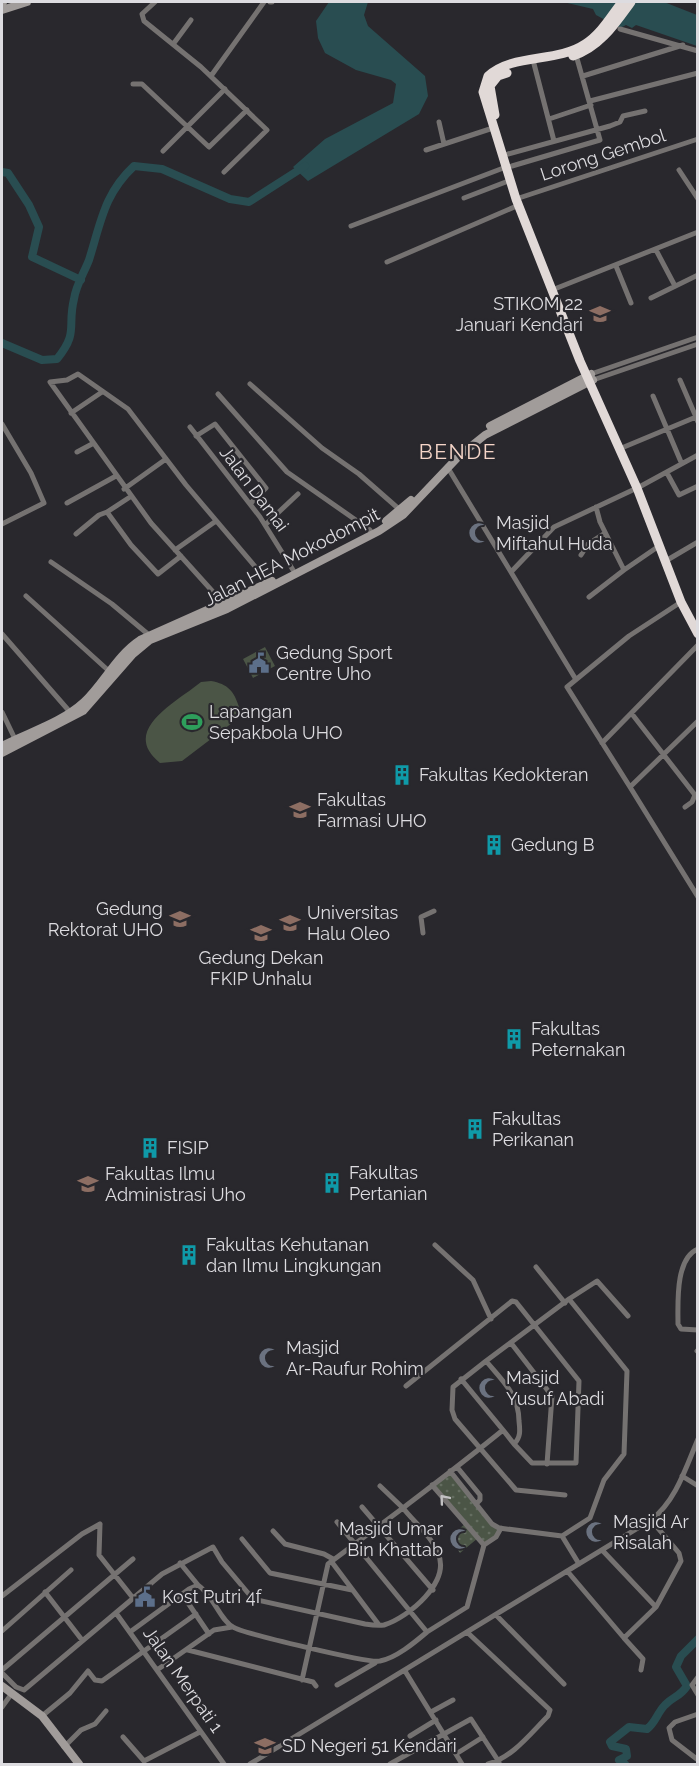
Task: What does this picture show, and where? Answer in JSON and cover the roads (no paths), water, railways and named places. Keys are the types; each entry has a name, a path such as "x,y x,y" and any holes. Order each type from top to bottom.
{"highway":[{"path":"622,2 612,28 584,45 498,76 490,86 495,117 508,154 511,180 589,378 637,482 669,559 681,602 698,634"},
{"path":"519,200 509,166 493,128 483,92 485,80 498,69 576,55 592,48 612,28 631,2"},
{"path":"589,378 624,447 659,546 698,624"}],"street":[{"path":"2,10 27,2"},
{"path":"155,2 142,18 211,76 267,131 224,172"},
{"path":"211,76 264,2"},
{"path":"174,43 191,20"},
{"path":"612,28 683,45 698,51"},
{"path":"583,76 683,45"},
{"path":"351,226 509,166 600,141 576,55"},
{"path":"534,63 554,141"},
{"path":"549,119 591,103 698,73"},
{"path":"134,84 142,84 209,147 247,110"},
{"path":"163,151 225,89"},
{"path":"508,154 598,130 620,122 623,116 645,111"},
{"path":"439,122 444,144"},
{"path":"426,150 493,128"},
{"name":"Lorong Gembol","path":"387,262 519,200 698,139"},
{"path":"680,170 698,199"},
{"path":"464,198 511,180"},
{"path":"555,289 616,267 698,232"},
{"path":"656,250 675,286"},
{"path":"616,267 631,303"},
{"path":"651,298 698,275"},
{"path":"589,378 698,337"},
{"path":"589,378 698,344"},
{"path":"225,606 130,497 50,382 60,382 78,374 128,409 216,521 269,583"},
{"name":"Jalan HEA Mokodompit","path":"2,746 15,739 28,737 83,711 135,643 149,635 225,606 293,570 348,545 400,510 466,444 499,424 589,378"},
{"path":"624,447 697,418 680,380"},
{"path":"250,384 322,448 351,467 400,510"},
{"path":"71,413 102,392"},
{"path":"218,394 287,472 370,530"},
{"path":"653,396 681,462"},
{"path":"2,424 31,473 44,503 2,524"},
{"path":"196,436 215,424 240,454 266,488 250,504"},
{"name":"Jalan HEA Mokodompit","path":"2,753 70,712 150,640 348,545 403,514 473,443 499,424"},
{"name":"Jalan Damai","path":"190,427 250,504 293,570"},
{"path":"77,452 92,444"},
{"path":"511,572 551,530 596,507 637,482 667,473 698,455"},
{"path":"124,489 166,459"},
{"path":"448,468 575,678"},
{"path":"667,473 679,495 698,486"},
{"path":"67,503 116,476"},
{"path":"265,525 298,494"},
{"path":"76,534 99,515 130,497"},
{"path":"596,507 605,533 624,570"},
{"path":"107,512 131,545 158,574 181,556"},
{"path":"175,550 216,521"},
{"path":"581,555 588,544 605,533"},
{"path":"669,559 698,542"},
{"path":"589,597 659,546"},
{"path":"51,562 112,604 149,635"},
{"path":"26,596 113,674"},
{"path":"681,602 639,629 575,678 567,689 698,897"},
{"path":"2,634 70,712"},
{"path":"602,743 698,645"},
{"path":"2,712 15,739"},
{"path":"632,714 695,795 692,802 685,807"},
{"path":"630,787 665,756 697,722"},
{"path":"423,933 421,917 434,911"},
{"path":"435,1245 473,1280 491,1319"},
{"path":"698,1249 691,1253 679,1276 678,1324 681,1329 698,1330"},
{"path":"450,1471 492,1524 501,1528 562,1536 590,1518 604,1480 622,1458 626,1448 627,1371 536,1267"},
{"path":"565,1495 516,1490 453,1416 451,1391 461,1379 597,1281 628,1316"},
{"path":"406,1386 514,1301 580,1385 576,1463 531,1462 461,1379"},
{"path":"512,1343 552,1396 547,1464"},
{"path":"486,1361 518,1401 520,1430 514,1444"},
{"path":"302,1680 322,1583 332,1560 480,1450 503,1430"},
{"path":"250,1764 651,1520 666,1506 698,1439"},
{"path":"457,1467 480,1496 476,1504"},
{"path":"682,1476 698,1486"},
{"path":"432,1485 484,1545"},
{"path":"2,1707 133,1598 180,1563 213,1547 222,1562 253,1599 379,1625 408,1610 433,1590 438,1576 439,1553 403,1508 380,1486"},
{"path":"362,1507 433,1590"},
{"path":"624,1638 656,1606 668,1588 681,1556 651,1520"},
{"path":"337,1522 427,1632"},
{"path":"2,1596 82,1534 100,1524 98,1552 113,1575 133,1598"},
{"path":"337,1685 376,1662 388,1658 467,1606 484,1545 496,1537 501,1528"},
{"path":"273,1532 285,1544 324,1554 332,1560 379,1625"},
{"path":"562,1536 579,1564"},
{"path":"242,1539 268,1572 352,1590"},
{"path":"603,1551 656,1606"},
{"path":"79,1764 17,1696 2,1671 133,1559"},
{"path":"180,1563 213,1600 232,1627"},
{"path":"2,1631 71,1570"},
{"path":"568,1572 643,1659 641,1670"},
{"path":"130,1632 198,1585"},
{"path":"45,1592 82,1640"},
{"path":"182,1594 209,1634"},
{"name":"Jalan Merpati 1","path":"116,1613 224,1764"},
{"path":"42,1716 69,1693 88,1671 99,1682 196,1614"},
{"path":"496,1615 564,1684"},
{"path":"157,1670 220,1627 232,1627 335,1655 376,1662"},
{"path":"468,1633 550,1710 548,1716 514,1750 499,1762 488,1764"},
{"path":"188,1650 302,1680 316,1686"},
{"path":"405,1671 462,1764"},
{"path":"698,1677 692,1685 698,1695"},
{"path":"2,1686 42,1716 74,1764"},
{"path":"2,1690 17,1696"},
{"path":"431,1712 453,1700"},
{"path":"64,1747 81,1730 95,1724 106,1711"},
{"path":"698,1714 675,1722 669,1728 672,1740 698,1760"},
{"path":"390,1764 471,1719 499,1762"},
{"path":"410,1736 436,1720"},
{"path":"123,1737 144,1761 200,1732"},
{"path":"456,1754 483,1737"},
{"path":"263,1756 268,1764"}],"water":[{"path":"329,2 368,2 364,15 368,26 425,76 428,96 419,114 308,181 293,167 325,139 393,103 396,84 391,80 356,70 325,53 318,38 316,21"},
{"path":"563,2 664,2 697,15 697,46 636,25 632,28 626,25 620,28 596,15 593,9"}],"waterway":[{"path":"2,343 42,360 57,359 64,350 70,336 75,294 89,260 105,209 116,187 134,166 162,169 230,199 249,202 305,166"},
{"path":"2,172 8,173 29,205 39,227 32,257 81,280"},
{"path":"625,1764 619,1760 627,1756 626,1749 612,1746 610,1742 629,1727 647,1729 665,1705 684,1690 687,1686 676,1667 681,1656 698,1639"}],"place":[{"name":"STIKOM 22 Januari Kendari","path":"600,314"},
{"name":"Masjid Miftahul Huda","path":"479,533"},
{"name":"Gedung Sport Centre Uho","path":"259,663"},
{"name":"Lapangan Sepakbola UHO","path":"192,722"},
{"name":"Fakultas Kedokteran","path":"402,775"},
{"name":"Fakultas Farmasi UHO","path":"300,810"},
{"name":"Gedung B","path":"494,845"},
{"name":"Gedung Rektorat UHO","path":"180,919"},
{"name":"Universitas Halu Oleo","path":"290,923"},
{"name":"Gedung Dekan FKIP Unhalu","path":"261,933"},
{"name":"Fakultas Peternakan","path":"514,1039"},
{"name":"Fakultas Perikanan","path":"475,1129"},
{"name":"FISIP","path":"150,1148"},
{"name":"Fakultas Pertanian","path":"332,1183"},
{"name":"Fakultas Ilmu Administrasi Uho","path":"88,1184"},
{"name":"Fakultas Kehutanan dan Ilmu Lingkungan","path":"189,1255"},
{"name":"Masjid Ar-Raufur Rohim","path":"269,1358"},
{"name":"Masjid Yusuf Abadi","path":"489,1388"},
{"name":"Masjid Ar Risalah","path":"596,1532"},
{"name":"Masjid Umar Bin Khattab","path":"460,1539"},
{"name":"Kost Putri 4f","path":"145,1597"},
{"name":"SD Negeri 51 Kendari","path":"265,1746"}],"district":[{"name":"BENDE","path":"458,452"}]}
